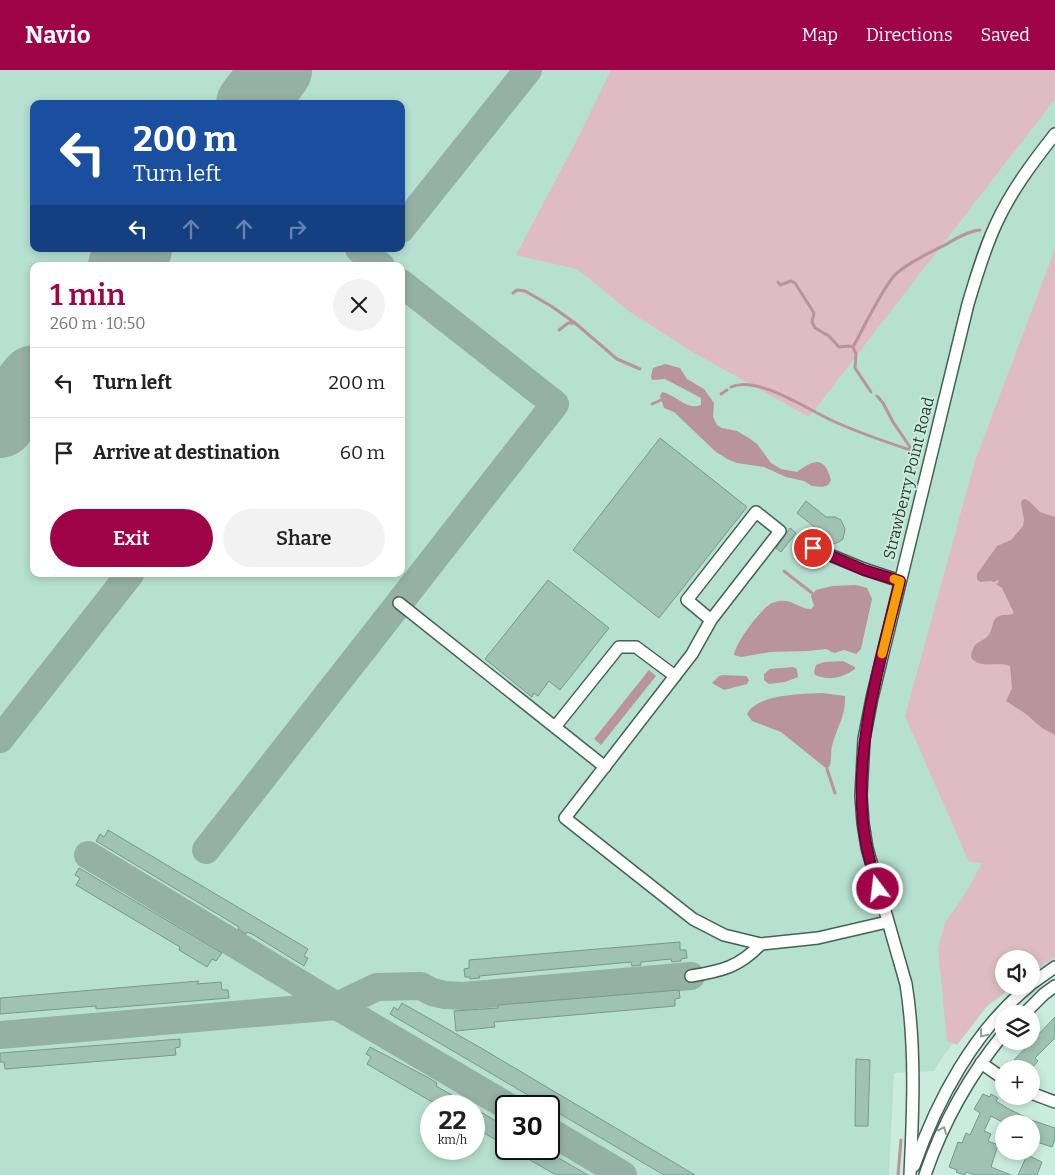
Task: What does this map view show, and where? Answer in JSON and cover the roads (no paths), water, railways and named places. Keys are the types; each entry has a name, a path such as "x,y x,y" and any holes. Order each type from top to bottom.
{"street":[{"name":"Strawberry Point Road","path":"910,1175 912,1128 909,1005 906,984 873,873 865,839 861,796 864,739 900,581 968,304 980,264 996,223 1007,203 1026,171 1055,134"},
{"path":"711,620 686,600 756,512 780,531 711,620 692,654 565,818 693,919 724,935 761,944 818,938 887,922"},
{"path":"813,548 864,570 900,581"},
{"path":"399,603 605,767"},
{"path":"556,727 618,647 636,647 675,676"},
{"path":"691,976 719,972 748,958 761,944"},
{"path":"1040,978 1055,967"},
{"path":"1033,1005 1055,986"},
{"path":"910,1175 936,1112 965,1060 993,1022 1020,995"},
{"path":"926,1175 934,1150 952,1109 995,1045"},
{"path":"981,1063 995,1072"},
{"path":"1040,1096 1055,1102"}],"waterway":[{"path":"853,347 882,293 898,272 957,238 980,230"},
{"path":"778,282 780,285 791,281 795,283 814,313 812,322 815,328 829,336 839,347 853,347"},
{"path":"513,293 517,290 525,291 551,306 575,323 617,359 640,369"},
{"path":"559,330 568,323 575,323"},
{"path":"853,347 856,354 855,368 871,392"},
{"path":"731,387 742,385 755,386 769,390 843,425 913,451"},
{"path":"721,394 727,390"},
{"path":"877,396 912,450"},
{"path":"652,404 661,400"},
{"path":"784,571 812,593"},
{"path":"827,769 835,793"},
{"path":"898,1175 901,1140"}]}
